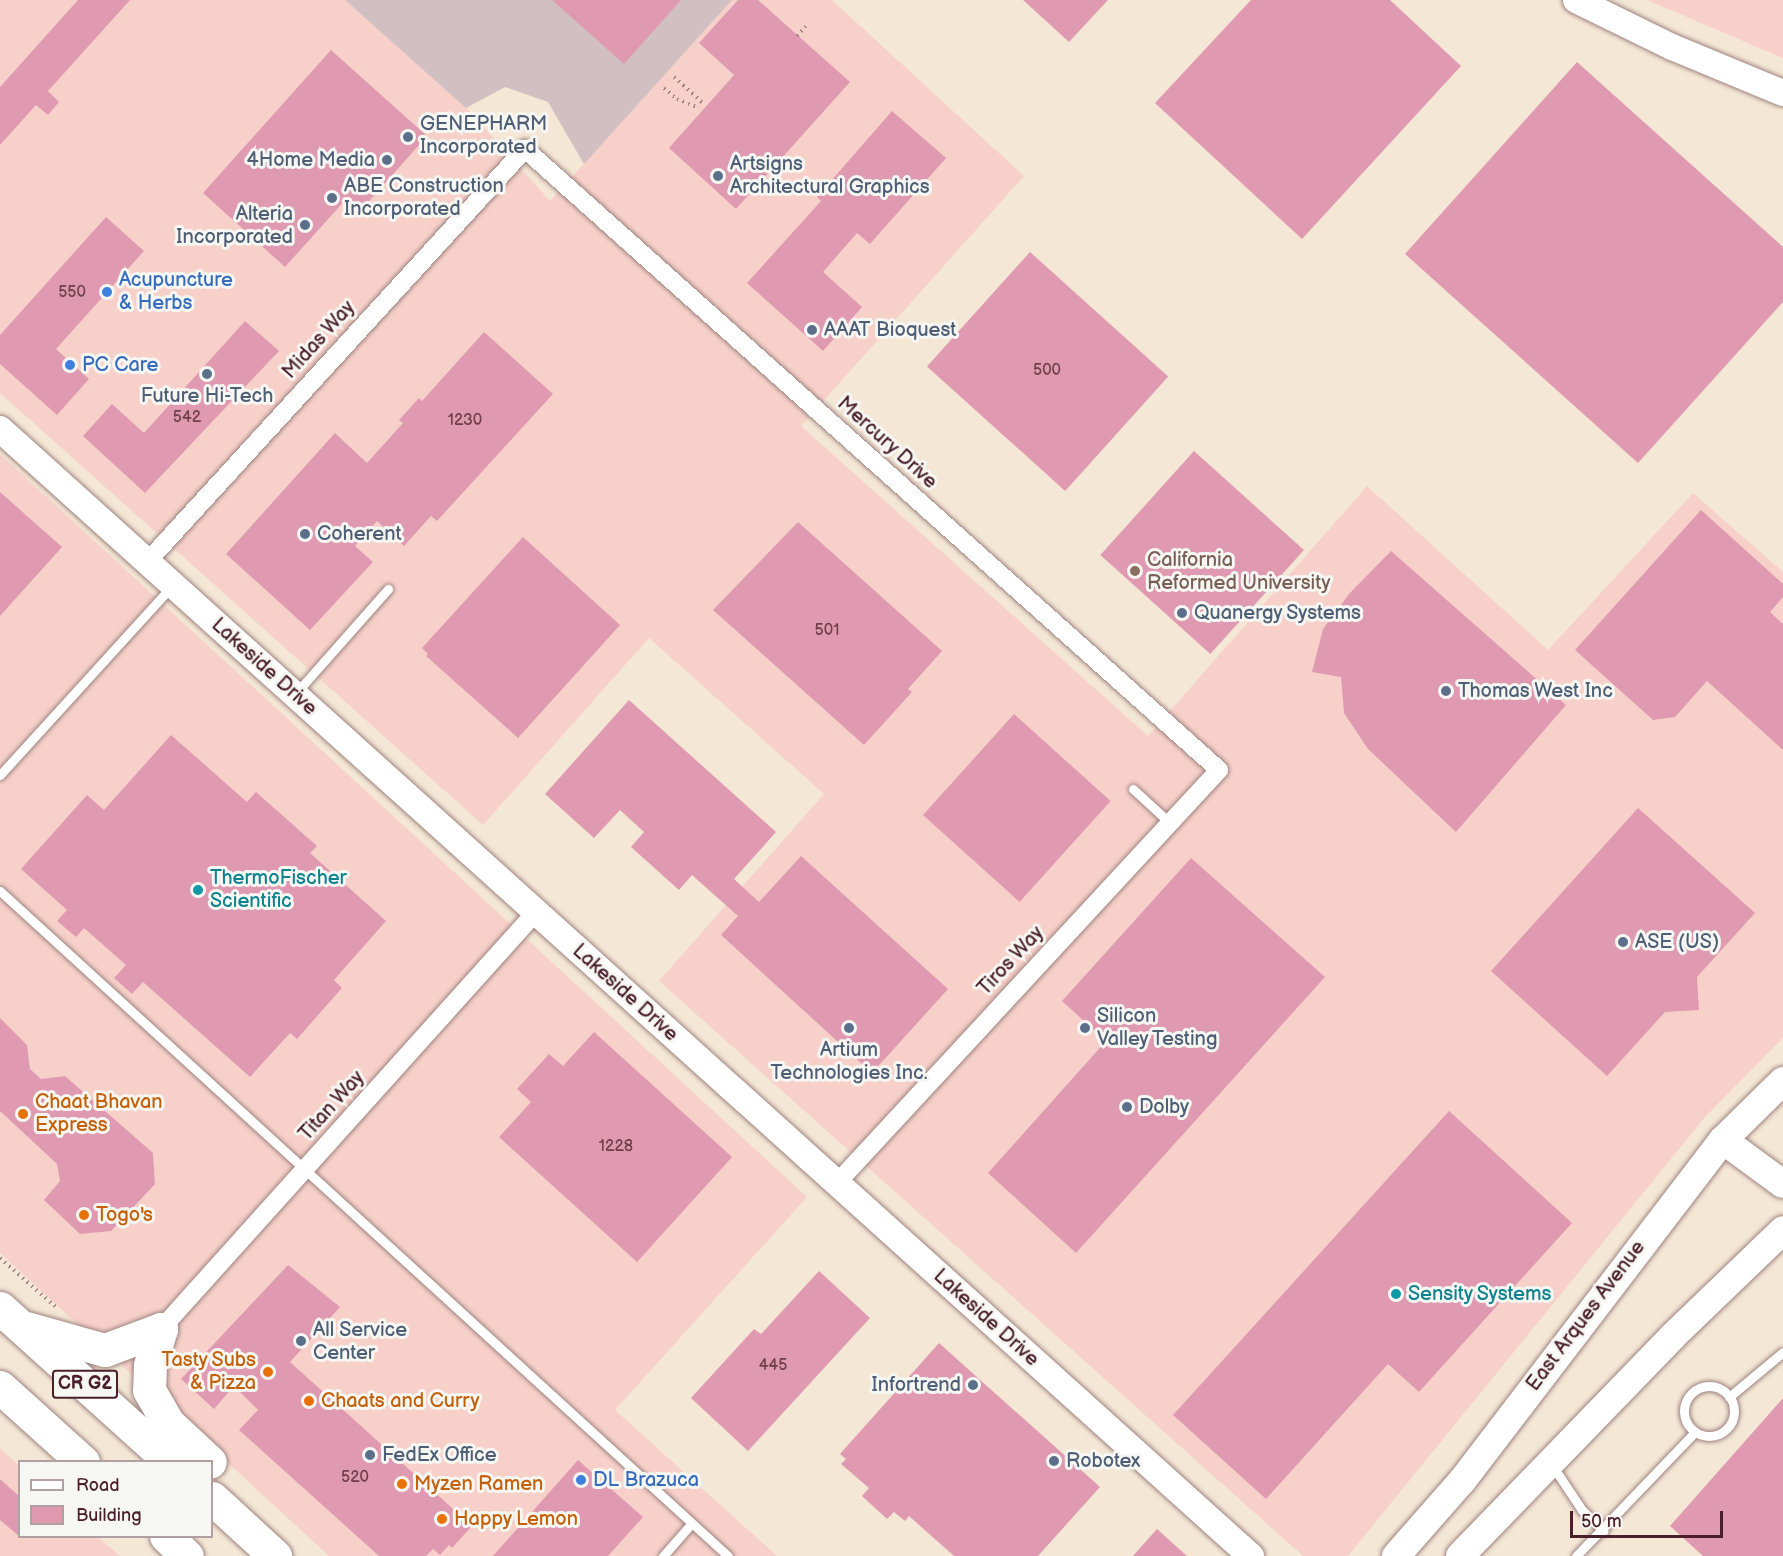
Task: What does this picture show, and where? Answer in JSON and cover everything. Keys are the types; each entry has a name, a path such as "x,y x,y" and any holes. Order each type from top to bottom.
{"highway":[{"path":"10,1317 105,1350 161,1329"},
{"name":"CR G2","path":"10,1317 170,1460"},
{"path":"161,1329 150,1365 149,1390 168,1423 209,1460"},
{"name":"CR G2","path":"0,1387 82,1460"},
{"path":"213,1464 221,1472 249,1532"},
{"path":"213,1499 275,1556"},
{"path":"168,1538 188,1556"}],"main road":[{"name":"East Arques Avenue","path":"1396,1556 1462,1481 1723,1140 1783,1081"},
{"path":"1723,1140 1783,1184"},
{"path":"1460,1556 1549,1462 1783,1230"}],"street":[{"path":"1576,0 1672,47 1783,93"},
{"name":"Midas Way","path":"147,562 525,149"},
{"name":"Mercury Drive","path":"525,149 1219,770"},
{"name":"Lakeside Drive","path":"0,429 1251,1556"},
{"name":"Tiros Way","path":"837,1183 1219,770"},
{"name":"Titan Way","path":"161,1329 536,912"}],"lane":[{"path":"0,775 173,585"},
{"path":"295,694 388,589"},
{"path":"1133,789 1170,823"},
{"path":"0,891 306,1168 728,1556"},
{"path":"1729,1396 1783,1352"},
{"path":"1708,1386 1729,1396 1733,1413 1726,1428 1711,1436 1695,1432 1684,1412 1694,1391 1708,1386"},
{"path":"1576,1556 1604,1531 1695,1432"},
{"path":"1549,1462 1564,1478 1582,1510 1604,1531"},
{"path":"663,1556 691,1524"}],"path":[{"path":"797,36 806,27"},
{"path":"674,77 703,103"},
{"path":"664,88 677,99 699,108"}],"shaded area":[{"path":"0,0 345,0 466,107 550,201 732,0 832,0 1024,176 801,426 1148,736 1367,486 1548,650 1693,493 1783,572 1783,1038 1705,1117 1348,1556 1303,1556 659,981 824,794 649,638 483,825 0,393"},
{"path":"345,0 732,0 584,164 548,102 505,87 466,108"},
{"path":"1647,0 1783,0 1783,58 1764,50"},
{"path":"0,454 807,1197 615,1410 777,1556 329,1556 0,1253"},
{"path":"0,1448 18,1465 18,1538 99,1538 120,1556 0,1556"}],"building":[{"path":"78,0 130,0 48,91 59,102 48,115 36,105 0,145 0,87"},
{"path":"552,0 681,0 624,64"},
{"path":"738,0 758,0 850,82 736,209 669,148 734,75 699,43"},
{"path":"1023,0 1108,0 1069,42"},
{"path":"1251,0 1390,0 1461,66 1302,239 1155,103"},
{"path":"331,50 427,136 362,209 348,197 285,267 203,193"},
{"path":"1577,62 1783,247 1783,302 1638,463 1405,254"},
{"path":"892,111 946,158 870,244 857,233 823,272 862,307 823,351 747,283 821,201 817,197"},
{"path":"106,217 144,251 56,349 89,379 57,415 0,364 0,335"},
{"path":"1030,252 1168,376 1065,491 927,366"},
{"path":"245,321 279,351 145,493 83,436 112,404 144,433"},
{"path":"484,332 553,394 437,521 431,516 404,546 377,521 355,546 373,562 310,630 226,554 335,433 367,463 403,423 399,420 419,398 422,401"},
{"path":"1194,451 1304,550 1210,654 1100,555"},
{"path":"0,492 62,547 0,616"},
{"path":"1701,510 1783,584 1783,597 1770,612 1783,624 1783,750 1707,681 1675,717 1653,720 1575,650"},
{"path":"798,522 942,651 908,689 912,692 864,745 713,610"},
{"path":"523,537 620,625 518,738 426,656 428,654 422,648"},
{"name":"Thomas West Inc","path":"1391,551 1566,705 1456,832 1368,749 1344,713 1341,677 1312,672 1323,629 1349,594"},
{"path":"629,700 776,832 734,879 759,902 801,856 948,989 872,1073 721,935 738,916 692,875 679,890 631,847 644,832 620,810 594,838 545,794"},
{"path":"1014,714 1111,801 1020,902 923,815"},
{"name":"ThermoFischer Scientific","path":"171,735 247,802 256,792 317,846 310,853 386,921 334,980 342,988 297,1039 290,1033 250,1077 143,982 132,994 114,978 126,965 84,928 76,937 57,921 67,910 21,869 87,795 104,810"},
{"name":"ASE (US)","path":"1638,808 1755,913 1697,977 1699,1010 1665,1012 1607,1076 1491,971"},
{"name":"Dolby","path":"1191,858 1325,977 1076,1253 988,1173 1106,1041 1062,1001"},
{"path":"0,1018 27,1045 30,1069 41,1079 65,1076 153,1153 155,1184 111,1231 80,1234 44,1200 60,1181 57,1164 0,1111"},
{"path":"594,1032 732,1157 637,1262 499,1137 531,1102 517,1089 549,1054 563,1066"},
{"name":"Sensity Systems","path":"1449,1111 1572,1223 1419,1392 1388,1364 1266,1499 1173,1415"},
{"path":"288,1265 340,1307 290,1362 472,1526 452,1548 449,1545 440,1555 433,1549 426,1556 379,1556 239,1430 258,1410 234,1386 214,1409 181,1379"},
{"path":"819,1271 870,1318 748,1451 691,1398 754,1329 761,1334"},
{"path":"939,1343 1100,1487 1038,1556 954,1556 909,1516 905,1521 894,1512 887,1519 862,1496 869,1488 841,1464 846,1459 840,1454"},
{"path":"1783,1398 1783,1556 1703,1556 1670,1526"},
{"path":"578,1460 643,1517 608,1556 493,1556"},
{"path":"0,1479 18,1495 18,1535 0,1520"},
{"path":"1157,1529 1187,1556 1133,1556"}],"place":[{"name":"GENEPHARM Incorporated","path":"408,137"},
{"name":"4Home Media","path":"387,160"},
{"name":"Artsigns Architectural Graphics","path":"718,176"},
{"name":"ABE Construction Incorporated","path":"332,198"},
{"name":"Alteria Incorporated","path":"305,225"},
{"name":"Acupuncture & Herbs","path":"107,292"},
{"name":"AAAT Bioquest","path":"812,330"},
{"name":"PC Care","path":"70,365"},
{"name":"Future Hi-Tech","path":"207,374"},
{"name":"Coherent","path":"305,534"},
{"name":"California Reformed University","path":"1135,571"},
{"name":"Quanergy Systems","path":"1182,613"},
{"name":"Thomas West Inc","path":"1446,691"},
{"name":"ThermoFischer Scientific","path":"198,890"},
{"name":"ASE (US)","path":"1623,942"},
{"name":"Artium Technologies Inc.","path":"849,1028"},
{"name":"Silicon Valley Testing","path":"1085,1028"},
{"name":"Dolby","path":"1127,1107"},
{"name":"Chaat Bhavan Express","path":"23,1114"},
{"name":"Togo's","path":"84,1215"},
{"name":"Sensity Systems","path":"1396,1294"},
{"name":"All Service Center","path":"301,1341"},
{"name":"Tasty Subs & Pizza","path":"268,1372"},
{"name":"Infortrend","path":"973,1385"},
{"name":"Chaats and Curry","path":"309,1401"},
{"name":"FedEx Office","path":"370,1455"},
{"name":"Robotex","path":"1054,1461"},
{"name":"DL Brazuca","path":"581,1480"},
{"name":"Myzen Ramen","path":"402,1484"},
{"name":"Happy Lemon","path":"442,1519"}]}
